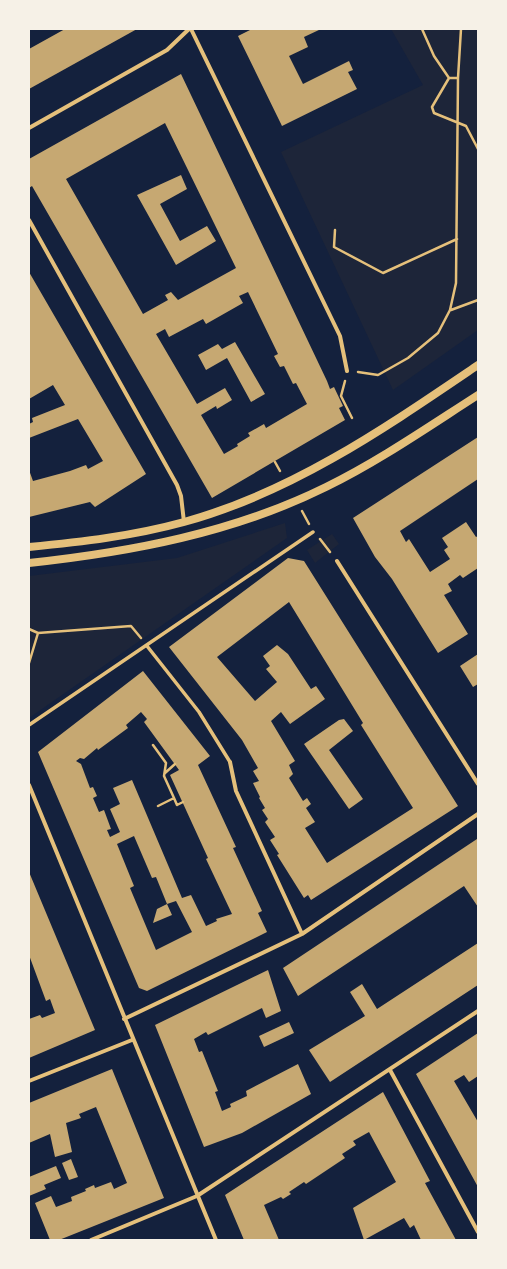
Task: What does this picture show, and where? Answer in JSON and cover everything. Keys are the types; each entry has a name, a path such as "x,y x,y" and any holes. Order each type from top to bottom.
{"main road":[{"path":"29,547 121,536 184,522 253,499 305,475 344,453 478,365"},
{"path":"29,563 119,551 180,539 252,518 297,501 364,467 478,395"}],"street":[{"path":"29,128 167,50 190,29 340,336 347,371"},
{"path":"29,220 177,485 181,496 184,522"},
{"path":"29,725 313,532"},
{"path":"337,561 478,784"},
{"path":"147,646 199,712 230,762 236,791 302,934"},
{"path":"29,785 132,1040 216,1240"},
{"path":"124,1019 302,934 478,814"},
{"path":"91,1240 197,1196 478,1011"},
{"path":"29,1081 132,1040"},
{"path":"390,1070 478,1232"}],"path":[{"path":"422,29 434,56 449,78"},
{"path":"352,418 341,396 347,371 378,375 408,358 438,333 450,310 456,283 456,121 461,29"},
{"path":"449,78 458,78"},
{"path":"449,78 432,107 434,113 466,126 478,149"},
{"path":"335,230 334,247 383,273 457,239"},
{"path":"450,310 478,300"},
{"path":"297,501 313,532 337,561"},
{"path":"29,629 38,633 131,626 147,646"},
{"path":"29,663 38,633"},
{"path":"153,745 166,763 164,776 177,805 183,802"},
{"path":"165,773 175,764"},
{"path":"158,806 174,798"}],"shaded area":[{"path":"391,29 478,29 478,330 393,390 281,152 423,85"},
{"path":"285,523 287,538 29,718 29,576 177,558"},
{"path":"332,534 339,544 315,563 307,550"}],"building":[{"path":"65,29 137,29 29,89 29,49"},
{"path":"252,29 321,29 304,37 308,47 289,56 303,84 349,61 353,70 348,72 357,89 282,126 238,36"},
{"path":"181,74 330,389 334,387 343,406 339,408 345,420 212,498 32,186 29,188 29,159","holes":["165,123 236,268 178,300 171,292 165,295 168,300 143,314 66,179","248,292 278,354 274,356 280,367 284,366 293,384 296,383 307,404 266,428 264,424 248,433 250,436 237,444 238,446 224,454 201,415 216,406 217,409 232,400 225,388 197,404 156,334 165,329 169,337 203,319 206,324 243,303 239,296"]},
{"path":"181,175 187,189 160,204 180,241 207,226 216,241 176,265 137,195"},
{"path":"29,272 146,474 95,507 90,502 29,517 29,470 33,481 86,465 88,469 103,461 78,419 29,438 29,424 33,422 32,418 65,405 53,385 29,399"},
{"path":"235,342 265,394 251,402 227,358 206,370 198,355 218,344 222,349"},
{"path":"478,437 478,479 400,531 406,542 409,539 430,572 450,559 444,550 448,547 442,538 466,522 476,537 478,536 478,568 463,578 460,575 448,584 452,591 444,595 468,634 438,653 392,579 375,557 353,518"},
{"path":"288,558 304,561 458,806 311,900 308,895 304,898 277,855 279,854 270,840 275,837 265,822 268,819 262,810 265,808 253,783 259,781 253,771 258,768 242,740 169,647","holes":["289,602 363,723 361,725 413,808 327,863 305,828 315,822 306,808 311,804 307,798 303,801 289,778 293,774 289,765 295,761 271,721 281,712 290,724 325,699 316,686 311,689 288,654 277,645 263,656 270,666 266,669 277,682 255,701 217,657"]},
{"path":"478,654 478,684 473,687 460,666"},
{"path":"143,671 210,756 198,765 236,847 233,848 262,911 258,913 267,932 147,991 139,988 38,752","holes":["141,712 147,719 144,722 179,770 170,775 208,858 206,859 232,914 216,919 217,921 206,926 191,895 182,898 132,780 113,788 120,804 110,809 120,832 110,837 107,830 111,829 104,810 99,812 93,798 97,796 93,787 90,788 81,764 76,761 80,758 84,759 97,748 98,750 128,728 126,725","134,836 152,878 156,877 167,904 176,901 192,932 156,950 130,888 134,886 117,844"]},
{"path":"344,719 353,731 329,750 363,799 349,809 304,744 339,720"},
{"path":"477,839 478,907 464,886 298,996 283,968"},
{"path":"29,872 95,1030 29,1058 29,1019 40,1015 42,1018 55,1013 50,999 46,1001 29,955"},
{"path":"167,904 172,915 153,923 157,909"},
{"path":"478,943 478,985 330,1082 309,1050 365,1016 350,992 362,984 377,1009"},
{"path":"268,970 281,1011 266,1018 262,1008 208,1035 206,1032 194,1039 199,1052 202,1051 218,1091 215,1092 222,1111 231,1107 230,1104 247,1096 246,1091 298,1064 311,1094 242,1133 204,1147 155,1025"},
{"path":"289,1022 294,1033 264,1047 259,1036"},
{"path":"478,1033 478,1076 469,1082 464,1075 454,1081 478,1122 478,1187 416,1074"},
{"path":"112,1069 164,1198 59,1240 50,1240 35,1203 51,1196 56,1207 72,1201 71,1197 86,1191 85,1189 94,1185 95,1188 111,1182 114,1189 127,1183 96,1107 79,1114 81,1118 66,1123 72,1152 55,1157 50,1134 29,1143 29,1103"},
{"path":"383,1092 430,1181 425,1183 456,1240 421,1240 414,1225 410,1228 404,1218 364,1240 353,1208 396,1182 369,1132 353,1141 356,1145 342,1154 345,1158 306,1184 304,1182 289,1192 291,1194 283,1199 281,1197 264,1205 279,1240 244,1240 225,1195"},
{"path":"71,1159 78,1177 69,1180 62,1163"},
{"path":"56,1166 61,1178 44,1185 46,1189 29,1196 29,1177"}]}
